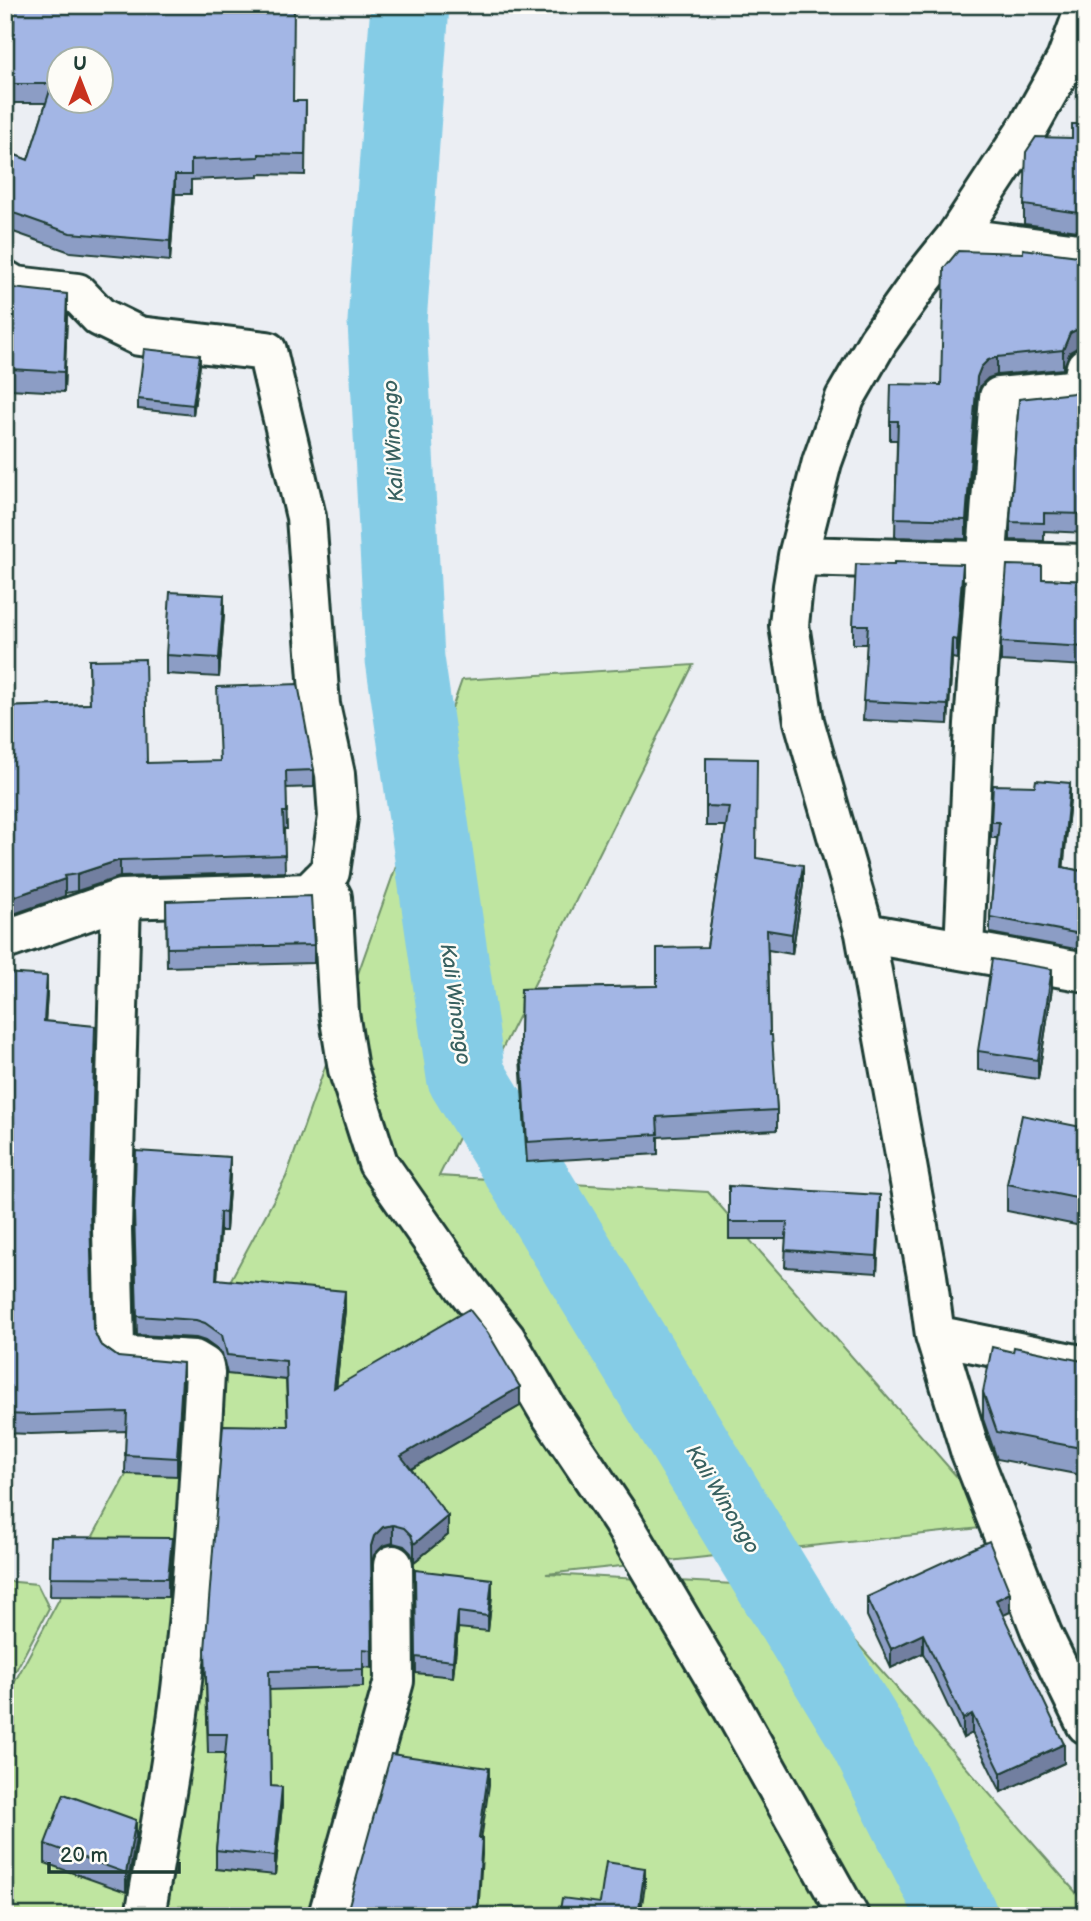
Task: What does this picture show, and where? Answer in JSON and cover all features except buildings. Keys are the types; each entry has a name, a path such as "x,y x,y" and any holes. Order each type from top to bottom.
{"street":[{"path":"1083,5 1080,22 1066,60 1029,127 956,237 878,341 845,398 822,462 798,556 789,625 802,710 865,933 927,1276 935,1335 975,1462 1042,1634 1086,1724"},
{"path":"956,237 1086,254"},
{"path":"5,280 15,286 77,293 100,317 139,336 267,351 306,516 320,705 335,774 338,817 330,872 309,893 121,899 5,940"},
{"path":"964,950 974,724 999,397 1081,389 1086,367"},
{"path":"798,556 1086,564"},
{"path":"321,881 332,897 339,1013 348,1069 377,1163 464,1286 506,1339 547,1409 622,1521 732,1707 849,1916"},
{"path":"121,899 113,1230 115,1346 118,1351 128,1356 194,1360 204,1366 205,1373 196,1532 179,1702 168,1789 145,1916"},
{"path":"865,933 1086,972"},
{"path":"935,1335 1086,1366"},
{"path":"328,1916 394,1681 393,1564"}],"green space":[{"path":"693,665 439,1176 708,1192 1000,1526 546,1574 809,1588 1086,1904 1086,1916 5,1916 5,1700 286,1177 462,680"},
{"path":"5,1581 37,1584 49,1608 5,1691"}],"waterway":[{"name":"Kali Winongo","path":"410,5 387,322 405,659 466,1076 863,1728 958,1916"}]}
